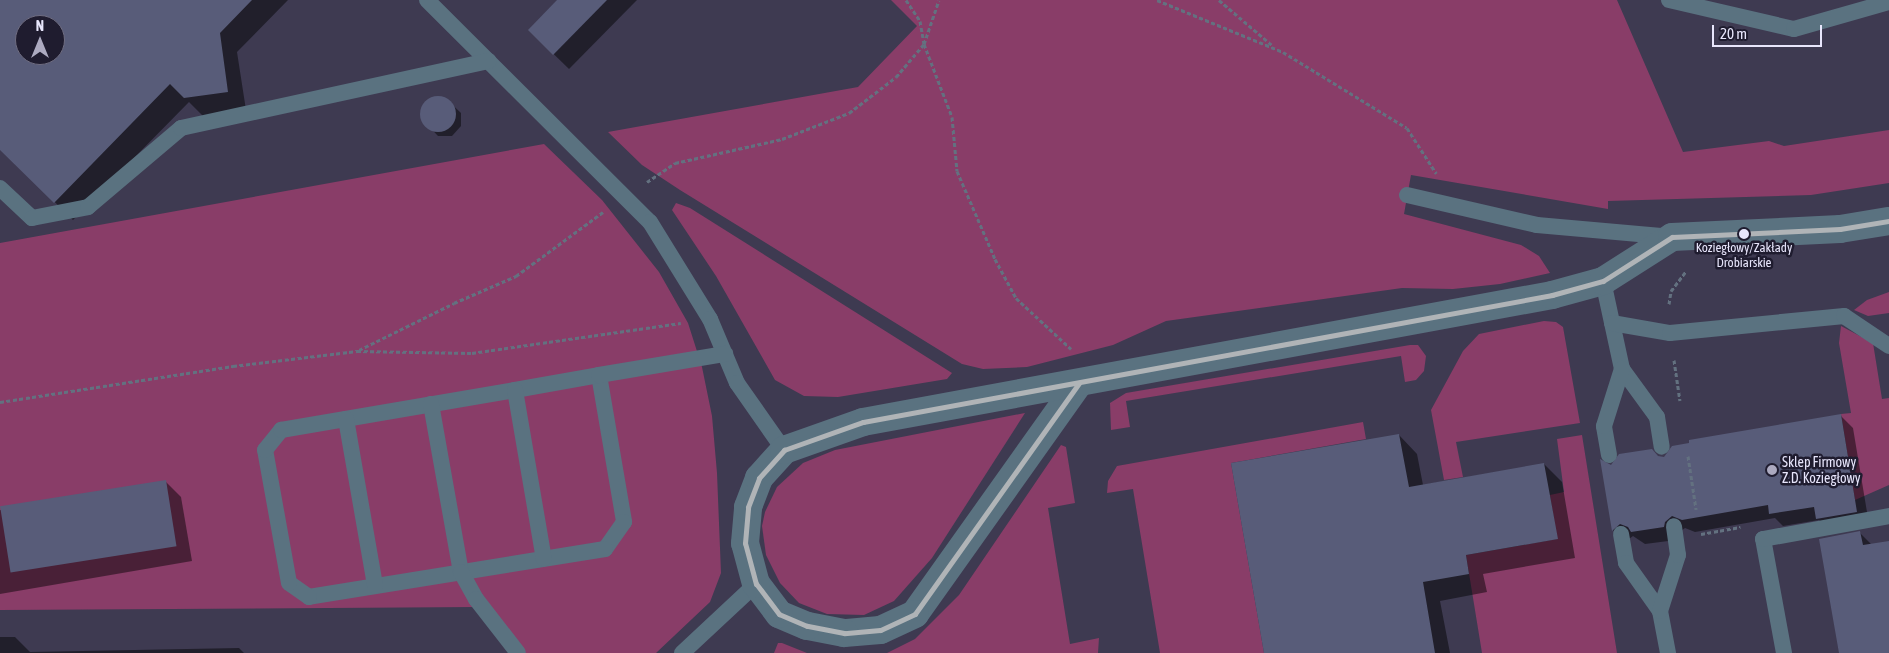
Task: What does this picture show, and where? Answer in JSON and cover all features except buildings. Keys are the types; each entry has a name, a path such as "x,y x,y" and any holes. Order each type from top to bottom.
{"street":[{"path":"1079,383 915,614 880,630 844,634 807,626 779,614 756,584 745,543 748,507 759,478 784,450 863,422 1468,312 1603,281 1672,236 1840,228 1889,221"}],"lane":[{"path":"427,0 650,222 710,319 737,383 784,450"},
{"path":"1669,0 1794,30 1889,2"},
{"path":"0,188 32,218 88,207 181,128 489,61"},
{"path":"1407,195 1537,225 1672,236"},
{"path":"1603,281 1622,369 1657,417 1662,447"},
{"path":"1612,323 1670,333 1844,316 1889,346"},
{"path":"599,375 624,522 604,549 309,597 289,583 265,450 281,430 599,375 725,354"},
{"path":"1609,455 1604,426 1622,369"},
{"path":"515,390 544,558"},
{"path":"431,404 461,572 476,599 518,653"},
{"path":"346,419 375,586"},
{"path":"1784,653 1762,539 1889,516"},
{"path":"1660,611 1678,555 1674,526"},
{"path":"1621,534 1626,563 1660,611 1668,653"},
{"path":"682,653 756,584"}],"path":[{"path":"906,0 920,22 924,44 952,117 957,171 995,259 1016,298 1082,359 1079,383"},
{"path":"357,351 454,303 516,276 625,196 675,163 782,140 849,113 896,77 924,44 939,0"},
{"path":"1157,0 1276,48"},
{"path":"1219,0 1276,48 1407,128 1436,173 1444,176"},
{"path":"1682,410 1667,313 1671,291 1687,270 1696,266"},
{"path":"0,402 233,366 357,351 472,353 710,319"},
{"path":"1687,448 1697,515"},
{"path":"1698,524 1700,534 1747,526"}],"shaded area":[{"path":"891,0 1617,0 1683,152 1769,141 1784,146 1889,130 1889,183 1811,195 1608,201 1608,209 1411,175 1404,214 1521,245 1539,256 1550,273 1500,284 1453,289 1402,288 1166,321 1113,345 1027,367 983,369 962,364 680,190 642,165 608,132 858,87 917,26"},
{"path":"544,144 602,200 659,272 688,323 702,367 712,416 717,473 721,573 710,602 656,653 513,653 477,607 0,610 0,243"},
{"path":"676,203 690,208 952,373 947,379 838,397 804,396 775,380 716,276 672,210"},
{"path":"1889,292 1889,313 1868,316 1854,310 1867,300"},
{"path":"1544,321 1556,322 1563,327 1580,423 1456,442 1463,477 1444,480 1431,410 1463,351 1479,334"},
{"path":"1841,326 1873,343 1882,399 1889,398 1889,485 1855,500 1841,414 1851,413 1839,343"},
{"path":"1418,345 1426,356 1424,371 1416,380 1405,382 1401,356 1126,401 1130,427 1111,430 1110,403 1126,393"},
{"path":"1025,413 932,558 894,601 864,615 827,614 799,603 780,583 766,555 762,526 765,512 777,487 803,463 835,450"},
{"path":"1363,422 1366,439 1231,463 1264,653 1160,653 1133,489 1107,493 1108,481 1117,466"},
{"path":"1582,435 1617,653 1482,653 1466,555 1557,539 1550,495 1564,492 1557,439"},
{"path":"1061,445 1066,447 1075,503 1048,508 1070,644 1099,638 1098,653 887,653 915,639 959,595"},
{"path":"778,643 782,643 807,653 774,653"}],"transit line":[{"path":"1079,383 915,614 880,630 844,633 807,626 779,614 756,584 745,543 748,507 759,478 784,450 863,422 1552,295 1603,281 1672,237 1840,229 1889,221"}],"place":[{"name":"Koziegłowy/Zakłady Drobiarskie","path":"1744,234"},
{"name":"Sklep Firmowy Z.D. Koziegłowy","path":"1772,470"}]}
